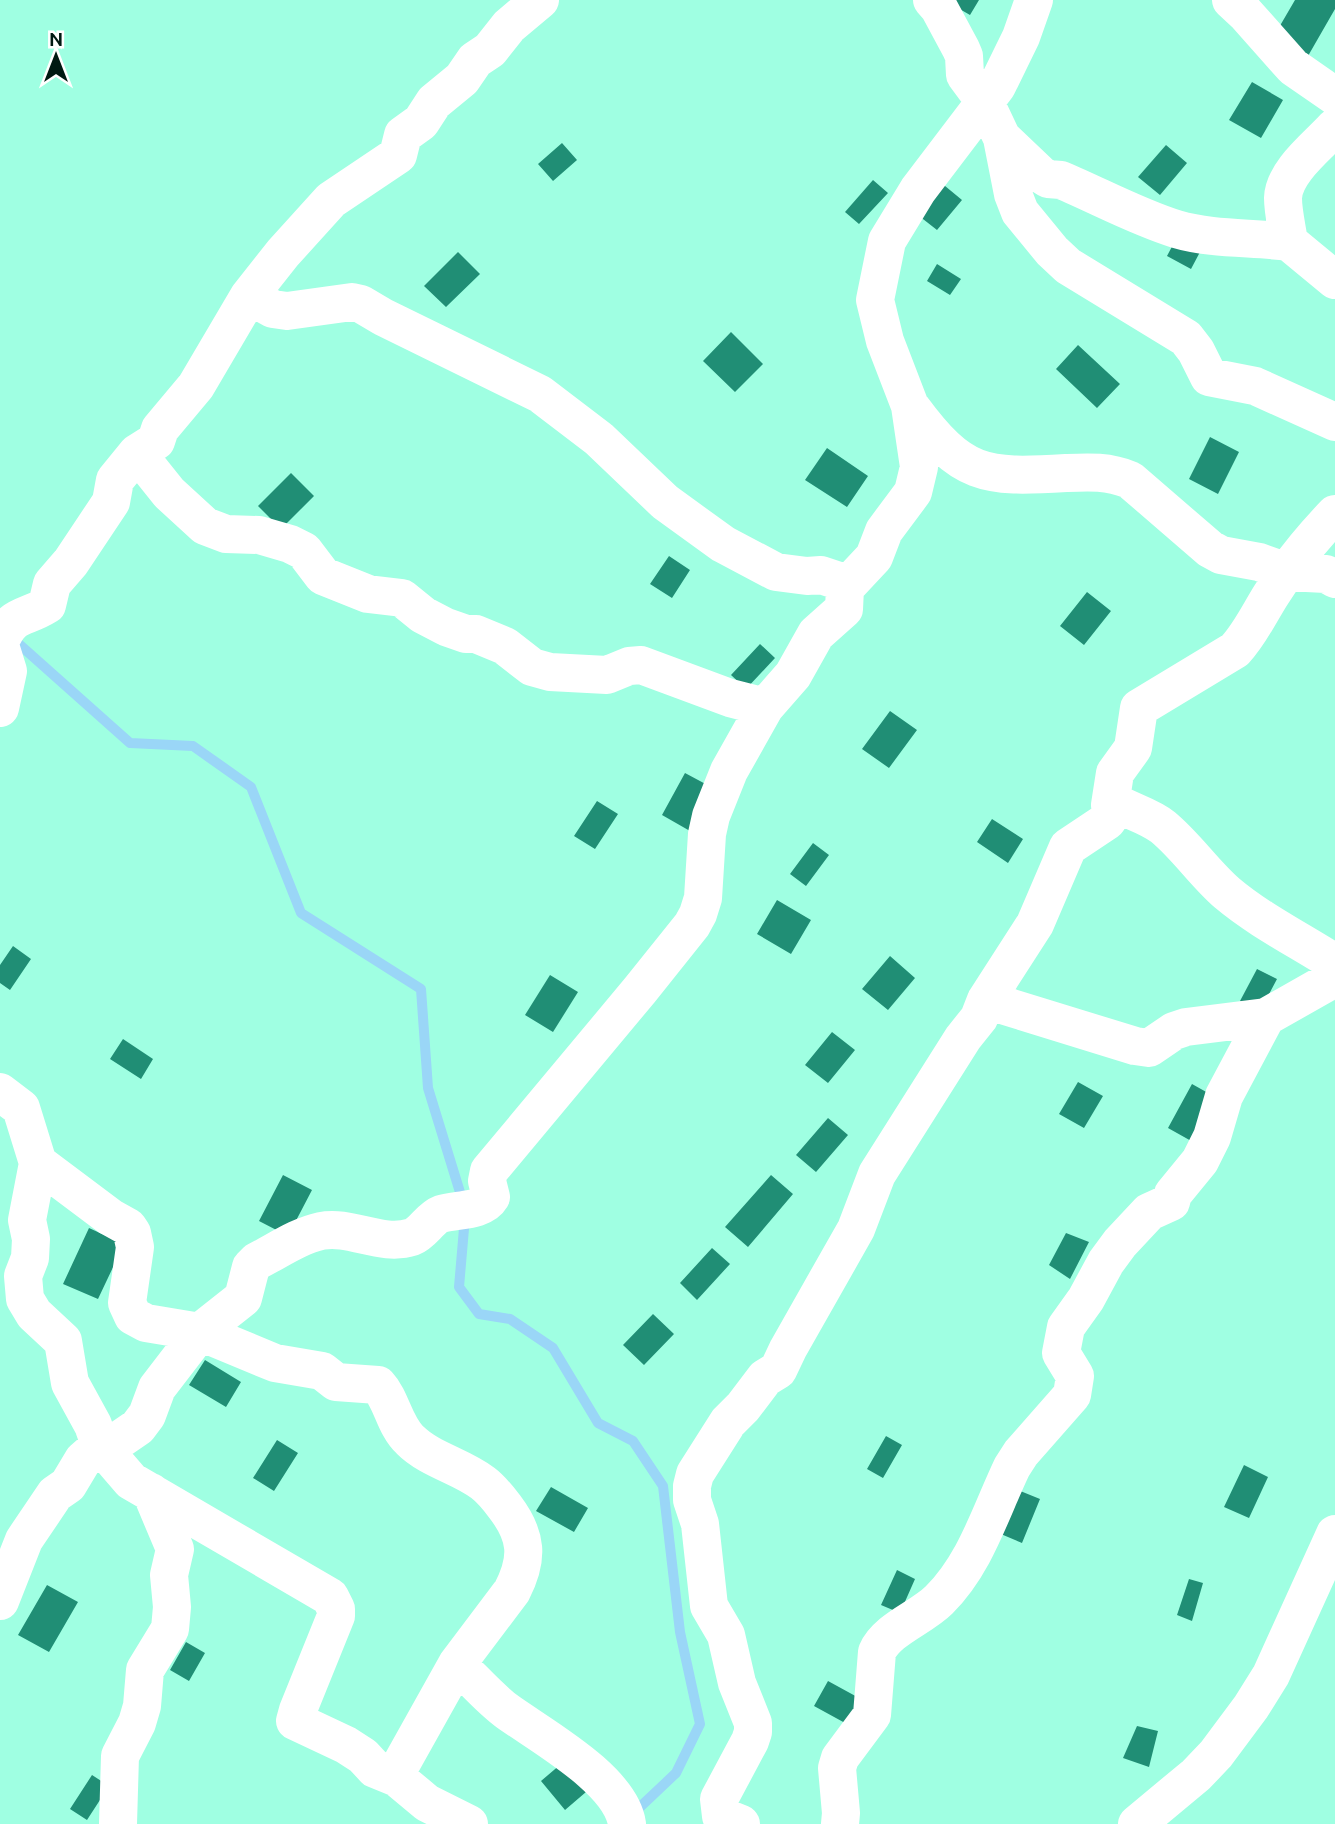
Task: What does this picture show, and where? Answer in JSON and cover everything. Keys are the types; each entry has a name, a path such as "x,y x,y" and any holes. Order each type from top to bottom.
{"street":[{"path":"0,708 8,671 0,644 5,632 16,617 47,605 52,584 111,502 115,480 137,453 156,441 160,429 196,386 249,296 331,200 398,155 403,135 421,122 434,102 462,79 475,60 490,50 509,26 540,0"},
{"path":"932,0 961,49 965,75 985,102 1002,138 1013,194 1027,224 1068,266 1186,338 1209,377 1255,386 1335,422"},
{"path":"845,589 874,557 884,531 916,484 919,459 910,406 885,341 878,311 877,286 887,241 918,190 997,86 1021,37 1034,0"},
{"path":"1231,0 1293,68 1335,96"},
{"path":"1289,242 1283,198 1287,183 1335,127"},
{"path":"1002,138 1040,174 1048,178 1062,180 1177,230 1234,239 1258,237 1289,242 1335,280"},
{"path":"0,1601 24,1540 55,1494 68,1485 83,1460 100,1445 122,1438 138,1427 147,1415 157,1388 200,1332 243,1298 251,1267 257,1261 297,1240 328,1230 343,1230 373,1238 413,1237 439,1214 488,1202 491,1197 487,1181 489,1171 640,990 698,914 703,898 707,834 711,816 729,771 765,707 793,675 816,634 841,613 845,605 845,589 839,581 821,575 776,572 723,544 665,502 599,439 540,394 361,304 341,302 287,311 273,309 249,296"},
{"path":"910,406 929,432 948,451 970,466 996,475 1100,472 1114,474 1130,480 1210,549 1221,555 1259,562 1287,572 1326,574 1335,579"},
{"path":"137,453 169,493 205,526 226,534 259,535 290,544 304,551 323,576 368,594 402,598 423,615 446,627 466,634 476,634 505,646 532,667 550,672 607,675 629,666 641,665 730,698 765,707"},
{"path":"741,1824 721,1816 718,1804 750,1741 753,1724 737,1684 726,1635 709,1606 700,1524 692,1500 695,1474 728,1422 765,1378 783,1364 794,1339 856,1229 877,1174 963,1038 979,1018 986,1000 1035,924 1068,847 1107,821 1111,815 1115,773 1133,748 1139,708 1235,650 1244,641 1304,546 1335,514"},
{"path":"1111,800 1163,827 1225,892 1335,963"},
{"path":"986,1000 1149,1048 1174,1031 1186,1027 1266,1017 1335,980"},
{"path":"840,1824 837,1768 840,1758 872,1715 877,1652 881,1643 928,1609 951,1586 976,1549 1012,1467 1072,1395 1075,1376 1062,1353 1066,1327 1120,1242 1150,1212 1171,1202 1173,1194 1200,1161 1212,1137 1224,1096 1266,1017"},
{"path":"0,1093 22,1108 38,1163 27,1220 32,1239 30,1258 23,1276 25,1299 33,1314 63,1341 70,1383 93,1425 100,1445 131,1481 330,1597 336,1609 336,1616 295,1721 346,1745 363,1756 375,1769 397,1778 422,1814 469,1824"},
{"path":"38,1163 101,1211 128,1227 132,1233 135,1247 127,1303 133,1316 146,1323 200,1332 275,1363 322,1371 336,1382 378,1385 409,1439 423,1451 484,1483 514,1520 524,1541 520,1574 512,1591 457,1664 400,1766 397,1778"},
{"path":"118,1824 120,1756 137,1724 142,1706 145,1670 170,1629 172,1607 169,1575 176,1549 151,1492"},
{"path":"1137,1824 1216,1754 1251,1707 1270,1675 1335,1534"},
{"path":"457,1664 507,1711 546,1736 592,1772 619,1801 625,1810 627,1824"}],"building":[{"path":"944,0 979,0 970,15"},
{"path":"1295,0 1335,0 1335,9 1308,56 1274,36"},
{"path":"1252,82 1283,100 1261,138 1229,120"},
{"path":"562,143 577,160 553,181 538,164"},
{"path":"1166,145 1187,163 1160,195 1138,177"},
{"path":"873,180 888,193 859,224 845,212"},
{"path":"939,181 962,200 937,230 914,212"},
{"path":"1176,239 1200,252 1191,269 1167,256"},
{"path":"458,252 480,274 446,307 424,286"},
{"path":"937,264 961,279 950,295 927,281"},
{"path":"731,332 763,364 735,392 703,361"},
{"path":"1078,345 1120,384 1097,408 1056,369"},
{"path":"1210,437 1239,452 1218,494 1189,479"},
{"path":"827,448 868,476 847,507 805,480"},
{"path":"291,473 314,496 281,529 258,506"},
{"path":"669,556 690,570 672,598 650,584"},
{"path":"1087,592 1111,611 1084,645 1060,626"},
{"path":"760,644 775,658 746,689 731,675"},
{"path":"890,711 917,730 889,768 862,749"},
{"path":"685,773 713,788 690,831 662,815"},
{"path":"597,801 618,814 595,849 574,836"},
{"path":"992,819 1023,839 1008,863 977,842"},
{"path":"813,843 829,855 806,886 790,874"},
{"path":"777,900 811,920 791,954 757,934"},
{"path":"13,946 31,959 10,990 0,983 0,965"},
{"path":"890,956 915,978 888,1010 862,989"},
{"path":"1257,969 1277,979 1260,1011 1240,1001"},
{"path":"550,975 578,992 553,1032 525,1015"},
{"path":"832,1032 855,1050 828,1083 805,1065"},
{"path":"123,1039 153,1059 141,1079 110,1059"},
{"path":"1078,1082 1103,1096 1084,1128 1059,1114"},
{"path":"1192,1084 1217,1098 1193,1142 1168,1128"},
{"path":"828,1118 848,1135 816,1172 796,1155"},
{"path":"283,1175 312,1190 288,1236 259,1221"},
{"path":"771,1175 793,1194 748,1247 725,1227"},
{"path":"89,1228 124,1244 98,1299 63,1284"},
{"path":"1066,1233 1089,1242 1070,1279 1049,1265"},
{"path":"712,1248 730,1264 697,1300 680,1283"},
{"path":"653,1314 674,1334 644,1365 623,1345"},
{"path":"205,1360 241,1382 226,1407 189,1385"},
{"path":"886,1436 902,1445 883,1478 867,1469"},
{"path":"277,1440 298,1453 274,1491 253,1478"},
{"path":"1244,1465 1268,1477 1249,1518 1224,1507"},
{"path":"1008,1486 1040,1499 1022,1543 989,1529"},
{"path":"551,1487 588,1508 574,1532 536,1511"},
{"path":"897,1570 915,1579 900,1613 881,1605"},
{"path":"1189,1579 1203,1583 1192,1621 1177,1615"},
{"path":"47,1585 78,1602 49,1652 18,1635"},
{"path":"186,1642 205,1653 189,1681 170,1670"},
{"path":"828,1681 870,1704 856,1729 814,1706"},
{"path":"1137,1726 1158,1731 1149,1767 1123,1758"},
{"path":"561,1764 586,1792 565,1810 541,1781"},
{"path":"92,1775 109,1786 87,1820 70,1809"}],"waterway":[{"path":"11,637 130,743 193,746 251,787 301,913 421,989 428,1088 463,1202"},
{"path":"465,1217 459,1287 479,1314 510,1319 553,1348 598,1423 633,1441 663,1486 680,1632 700,1724 676,1773 639,1808 638,1817"}]}
